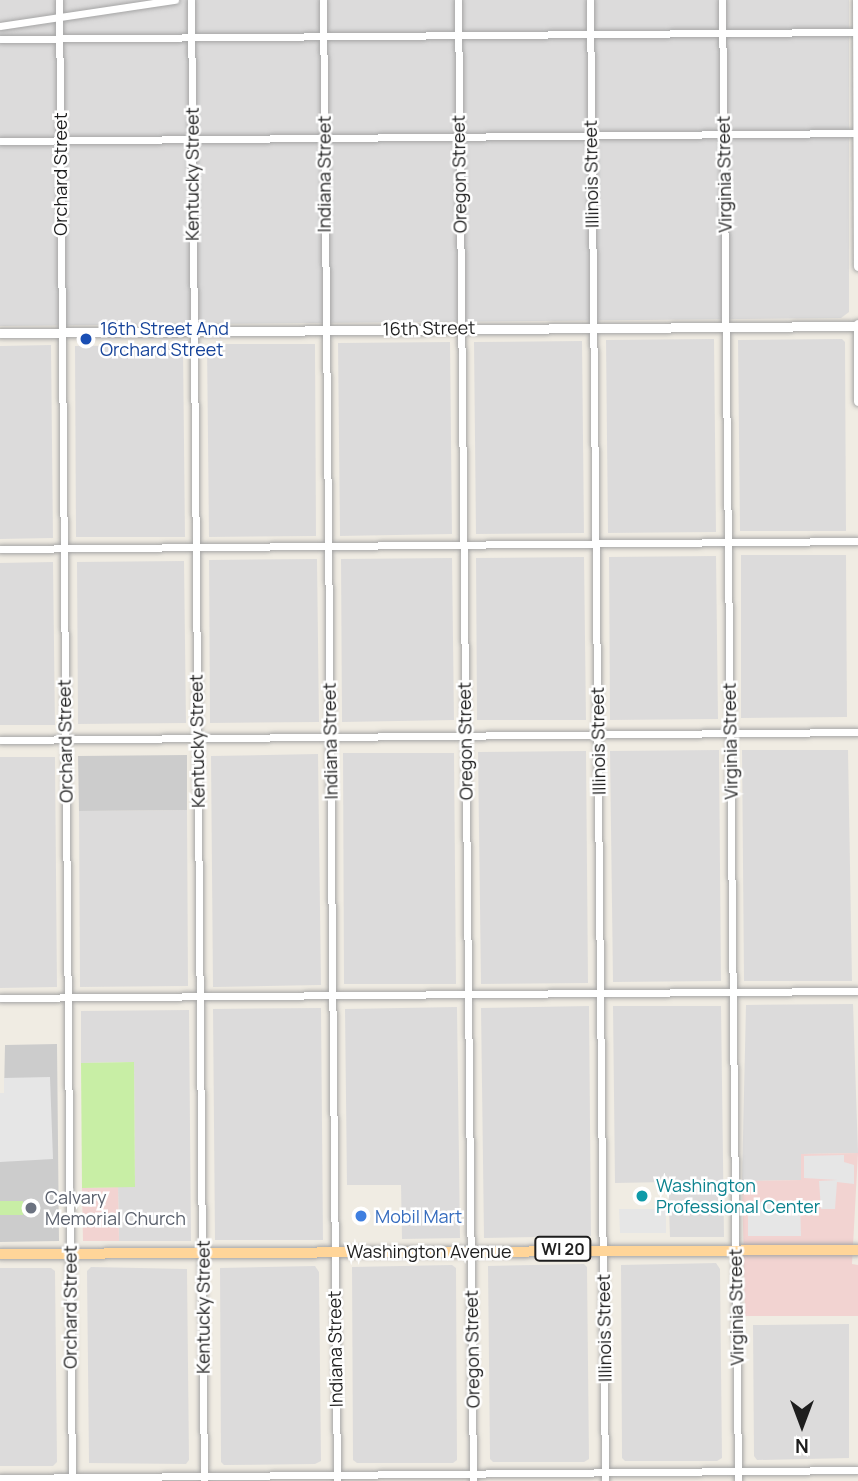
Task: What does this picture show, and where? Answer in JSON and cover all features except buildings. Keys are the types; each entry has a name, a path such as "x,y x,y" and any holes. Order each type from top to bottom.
{"main road":[{"name":"Washington Avenue","path":"0,1254 603,1249 858,1250"}],"street":[{"name":"Orchard Street","path":"59,0 72,1479"},
{"path":"0,26 175,0"},
{"name":"Kentucky Street","path":"191,0 204,1479"},
{"name":"Indiana Street","path":"323,0 337,1478"},
{"name":"Oregon Street","path":"458,0 473,1477"},
{"name":"Illinois Street","path":"590,0 606,1477"},
{"name":"Virginia Street","path":"722,0 738,1481"},
{"path":"857,0 858,267"},
{"path":"0,39 858,32"},
{"path":"0,141 857,133"},
{"path":"858,325 858,401"},
{"name":"16th Street","path":"0,333 858,325"},
{"path":"0,549 858,541"},
{"path":"0,740 858,732"},
{"path":"0,998 858,990"},
{"path":"0,1478 606,1477 738,1471 858,1470"}],"shaded area":[{"path":"0,0 849,0 849,312 841,318 0,326"},
{"path":"714,339 716,532 608,533 606,340"},
{"path":"842,339 845,342 846,531 740,531 738,340"},
{"path":"582,341 584,533 476,534 474,342"},
{"path":"450,342 452,534 340,536 338,343"},
{"path":"207,344 315,344 316,536 209,537"},
{"path":"51,345 53,538 0,539 0,346"},
{"path":"183,345 185,537 76,537 75,346"},
{"path":"741,555 846,555 847,717 741,718"},
{"path":"716,556 718,719 610,720 609,557"},
{"path":"584,557 586,720 477,720 476,558"},
{"path":"452,558 454,720 342,722 341,559"},
{"path":"317,559 319,722 210,723 209,560"},
{"path":"184,561 186,723 78,724 77,562"},
{"path":"53,562 55,725 0,725 0,563"},
{"path":"719,750 721,981 613,982 610,751"},
{"path":"742,750 848,750 852,981 744,981"},
{"path":"586,751 588,983 481,984 478,752"},
{"path":"343,753 454,753 456,984 344,984"},
{"path":"318,754 321,985 213,987 211,756"},
{"path":"187,755 187,810 79,811 78,756"},
{"path":"0,757 55,757 57,987 0,988"},
{"path":"187,810 188,986 80,987 79,811"},
{"path":"853,1004 858,1153 802,1154 802,1180 742,1181 746,1005"},
{"path":"589,1006 591,1236 484,1238 481,1008"},
{"path":"613,1006 721,1006 724,1237 670,1237 668,1182 615,1183"},
{"path":"457,1007 460,1238 402,1239 401,1185 347,1185 345,1009"},
{"path":"321,1008 323,1240 215,1240 213,1009"},
{"path":"189,1010 191,1241 119,1241 118,1187 135,1187 134,1062 81,1063 81,1011"},
{"path":"57,1044 59,1241 0,1242 0,1093 4,1093 5,1045"},
{"path":"50,1077 53,1159 0,1162 0,1093 4,1093 4,1078"},
{"path":"858,1153 852,1264 858,1265 858,1316 745,1316 742,1181 801,1180 801,1154"},
{"path":"844,1155 844,1162 854,1165 854,1184 837,1182 835,1209 821,1209 819,1181 838,1180 804,1178 804,1156"},
{"path":"118,1187 119,1241 83,1241 82,1188"},
{"path":"800,1201 801,1236 748,1236 748,1202"},
{"path":"619,1209 666,1209 666,1233 620,1233"},
{"path":"716,1263 720,1269 722,1458 717,1461 625,1461 622,1458 621,1265"},
{"path":"584,1264 587,1267 589,1459 584,1462 493,1462 490,1459 488,1266"},
{"path":"452,1265 456,1268 457,1460 453,1463 357,1463 353,1460 352,1267"},
{"path":"315,1266 319,1272 321,1461 315,1464 224,1465 221,1462 220,1268"},
{"path":"91,1267 187,1269 189,1460 186,1464 89,1463 87,1271"},
{"path":"0,1268 51,1268 55,1271 57,1462 53,1466 0,1466"},
{"path":"849,1324 849,1458 757,1460 754,1456 753,1325"}],"green space":[{"path":"134,1062 135,1187 82,1188 81,1063"},
{"path":"0,1201 23,1201 23,1215 0,1215"}],"place":[{"name":"16th Street And Orchard Street","path":"86,339"},
{"name":"Washington Professional Center","path":"642,1196"},
{"name":"Calvary Memorial Church","path":"31,1208"},
{"name":"Mobil Mart","path":"361,1216"}]}
